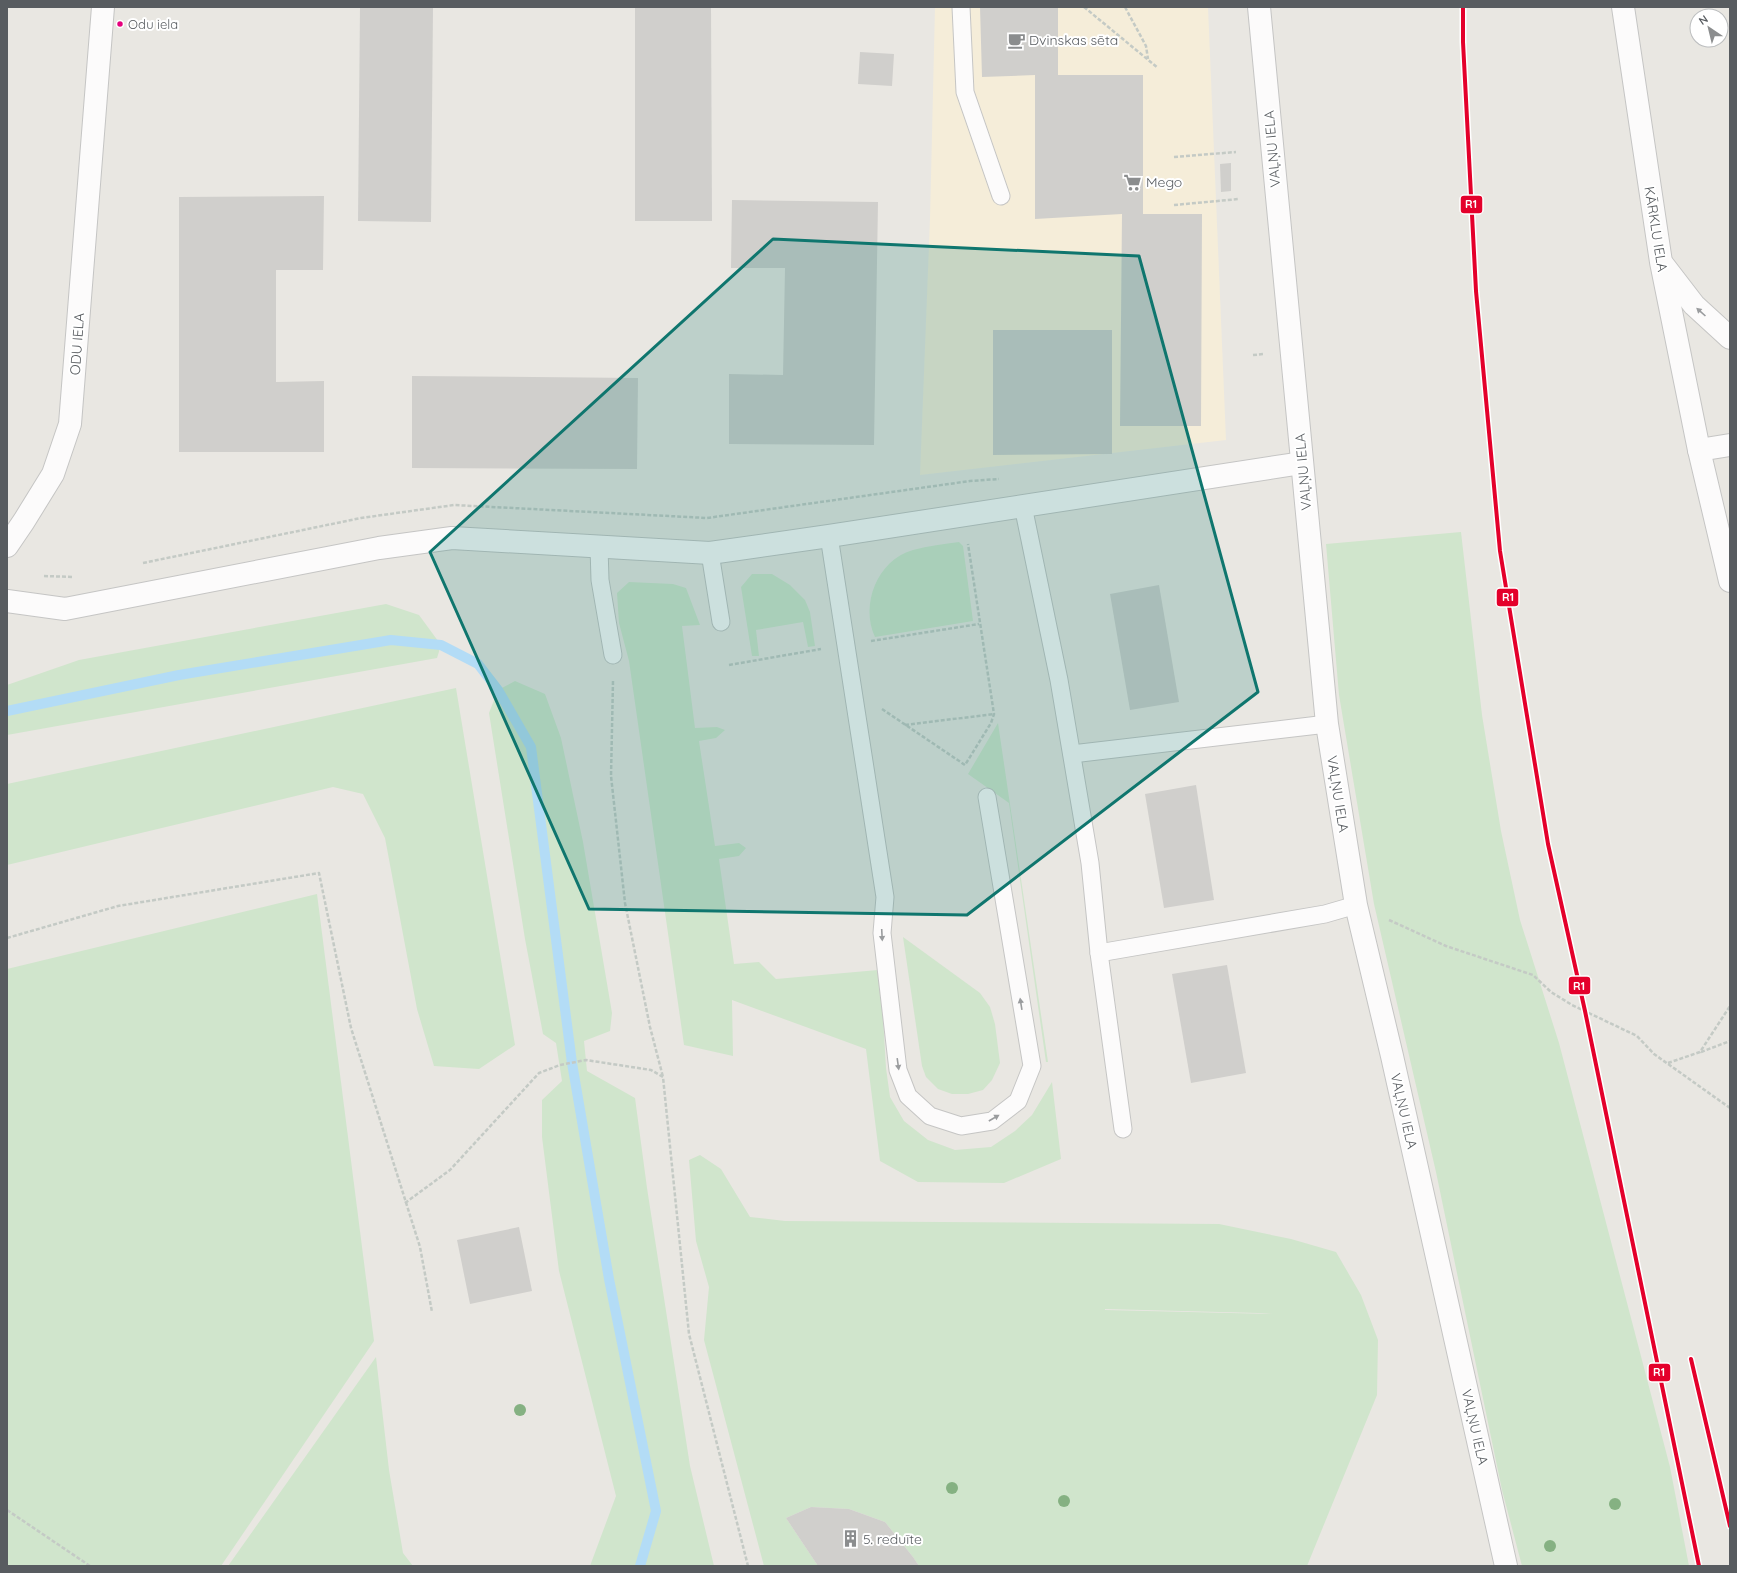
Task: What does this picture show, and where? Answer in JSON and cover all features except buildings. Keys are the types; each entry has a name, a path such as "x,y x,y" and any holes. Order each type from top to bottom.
{"street":[{"name":"ODU IELA","path":"7,546 53,474 70,424 103,7"},
{"name":"VAĻŅU IELA","path":"1259,7 1327,724 1356,905 1392,1056 1506,1566"},
{"name":"KĀRKLU IELA","path":"1623,7 1661,262 1699,450 1730,581"},
{"path":"1661,262 1694,306 1730,338"},
{"path":"1699,450 1730,445"},
{"path":"7,601 65,609 380,548 452,538 710,553 1302,463"}],"lane":[{"path":"961,7 965,92 1001,196"},
{"path":"1023,506 1059,680 1090,863 1099,953 1123,1128"},
{"path":"829,536 885,897 882,933 898,1070 908,1096 930,1116 961,1126 992,1121 1018,1101 1032,1066 987,797"},
{"path":"598,546 600,580 613,655"},
{"path":"710,553 721,622"},
{"path":"1072,754 1327,724"},
{"path":"1099,953 1325,914 1356,905"}],"path":[{"path":"1084,7 1158,68"},
{"path":"1125,7 1146,46 1148,60"},
{"path":"1174,157 1236,152"},
{"path":"1174,205 1239,199"},
{"path":"137,564 361,518 454,505 707,518 970,481 1001,479"},
{"path":"853,689 965,764 991,723 994,714 979,624 964,515"},
{"path":"44,576 75,577"},
{"path":"729,665 979,624"},
{"path":"613,655 611,776 625,903 650,1027 663,1077 689,1334 748,1566"},
{"path":"905,725 994,714"},
{"path":"7,938 118,906 319,874 351,1028 420,1247 432,1312"},
{"path":"1356,905 1446,946 1533,975 1551,992 1572,1005 1637,1036 1654,1054 1730,1108"},
{"path":"1700,1052 1730,1006"},
{"path":"1667,1063 1730,1041"},
{"path":"405,1203 450,1170 538,1073 560,1065 586,1060 651,1070 663,1077"},
{"path":"7,1510 90,1566"}],"highlighted area":[{"path":"773,239 1139,256 1258,692 967,915 589,909 430,552"}],"shaded area":[{"path":"935,7 1208,7 1226,440 920,475 930,219"}],"green space":[{"path":"1461,532 1482,715 1501,831 1520,920 1559,1043 1670,1467 1689,1566 1522,1566 1502,1490 1436,1172 1374,904 1339,695 1326,544"},
{"path":"959,542 963,546 973,621 875,637 871,624 871,598 881,573 900,555 930,546"},
{"path":"752,574 772,574 790,585 805,600 810,612 815,646 808,647 803,622 756,630 759,656 752,656 741,587"},
{"path":"629,582 673,584 686,588 700,625 682,626 695,728 717,727 725,730 716,738 699,741 715,846 739,843 746,848 739,856 719,859 734,964 759,962 776,979 878,970 882,1000 886,1068 890,1097 904,1121 928,1140 955,1150 991,1147 1015,1131 1032,1115 1052,1082 1061,1159 1004,1183 918,1182 880,1161 866,1049 732,1000 733,1056 684,1045 629,661 619,623 617,593"},
{"path":"386,604 419,615 441,645 437,658 7,735 7,685 79,660"},
{"path":"515,681 545,694 561,738 583,842 612,1013 610,1031 584,1041 587,1071 635,1098 647,1188 690,1466 714,1566 590,1566 616,1496 559,1271 542,1137 542,1100 562,1081 556,1043 543,1034 525,939 489,713 498,690"},
{"path":"456,688 515,1045 479,1069 434,1066 417,1009 385,838 363,794 333,787 7,865 7,784"},
{"path":"998,723 1048,1062 1046,1062 1009,803 968,774"},
{"path":"317,894 374,1341 221,1566 7,1566 7,969"},
{"path":"903,937 980,993 990,1007 995,1024 1000,1063 992,1080 983,1090 968,1094 952,1094 938,1089 926,1077 922,1066"},
{"path":"700,1155 721,1169 750,1217 785,1221 1219,1224 1291,1239 1336,1252 1361,1295 1378,1340 1377,1395 1307,1566 919,1566 885,1522 849,1509 811,1507 786,1518 818,1566 764,1566 704,1340 709,1287 696,1241 689,1160","holes":["1105,1309 1258,1313 1272,1314"]},
{"path":"376,1357 389,1470 403,1553 413,1566 228,1566"}],"waterway":[{"path":"7,711 179,675 391,640 441,645 478,664 498,690 531,747 572,1063 609,1279 656,1511 640,1566"}],"transit line":[{"name":"R1","path":"1463,7 1463,42 1476,291 1500,551 1548,844 1585,1011 1699,1566"},
{"name":"R1","path":"1691,1359 1730,1526"}],"place":[{"name":"Odu iela","path":"120,24"},
{"name":"Dvinskas sēta","path":"1016,40"},
{"name":"Mego","path":"1133,182"},
{"name":"5. reduīte","path":"850,1539"}]}
